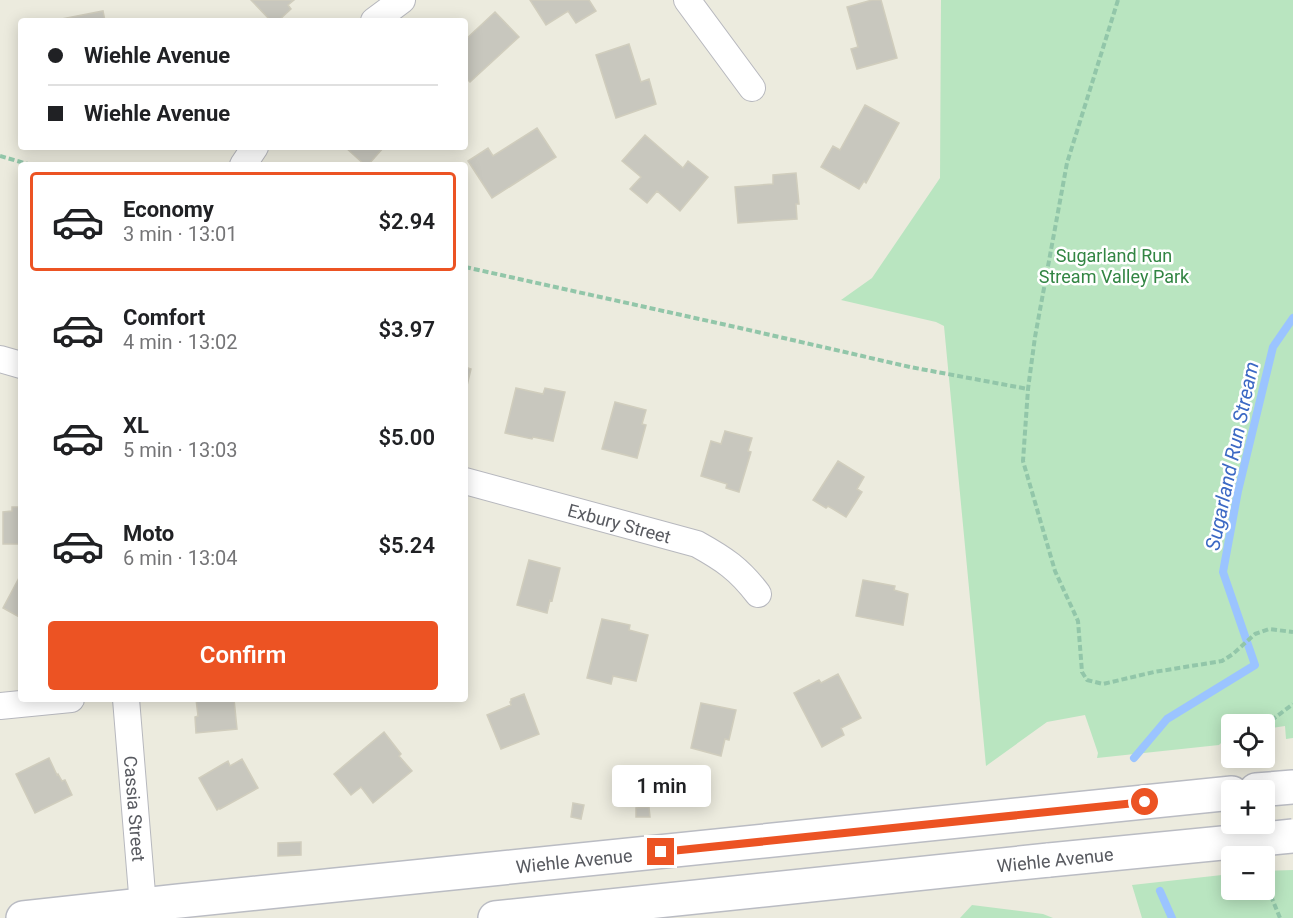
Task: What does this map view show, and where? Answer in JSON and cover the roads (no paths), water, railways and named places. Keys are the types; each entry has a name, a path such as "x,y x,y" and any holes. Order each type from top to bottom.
{"main road":[{"path":"1275,788 1293,787"},
{"name":"Wiehle Avenue","path":"23,918 143,911 1221,794"},
{"name":"Wiehle Avenue","path":"495,918 1293,837"}],"street":[{"path":"378,18 402,0"},
{"path":"687,0 752,88"},
{"path":"0,359 18,364"},
{"name":"Exbury Street","path":"468,482 698,544 726,560 758,594"},
{"path":"0,706 41,702"},
{"name":"Cassia Street","path":"126,702 143,911"}],"waterway":[{"name":"Sugarland Run Stream","path":"1134,758 1167,719 1255,665 1223,572 1238,491 1273,347 1293,318"},
{"name":"Sugarland Run Stream","path":"1160,891 1172,918"}],"park label":[{"name":"Sugarland Run Stream Valley Park","path":"1114,265"}]}
